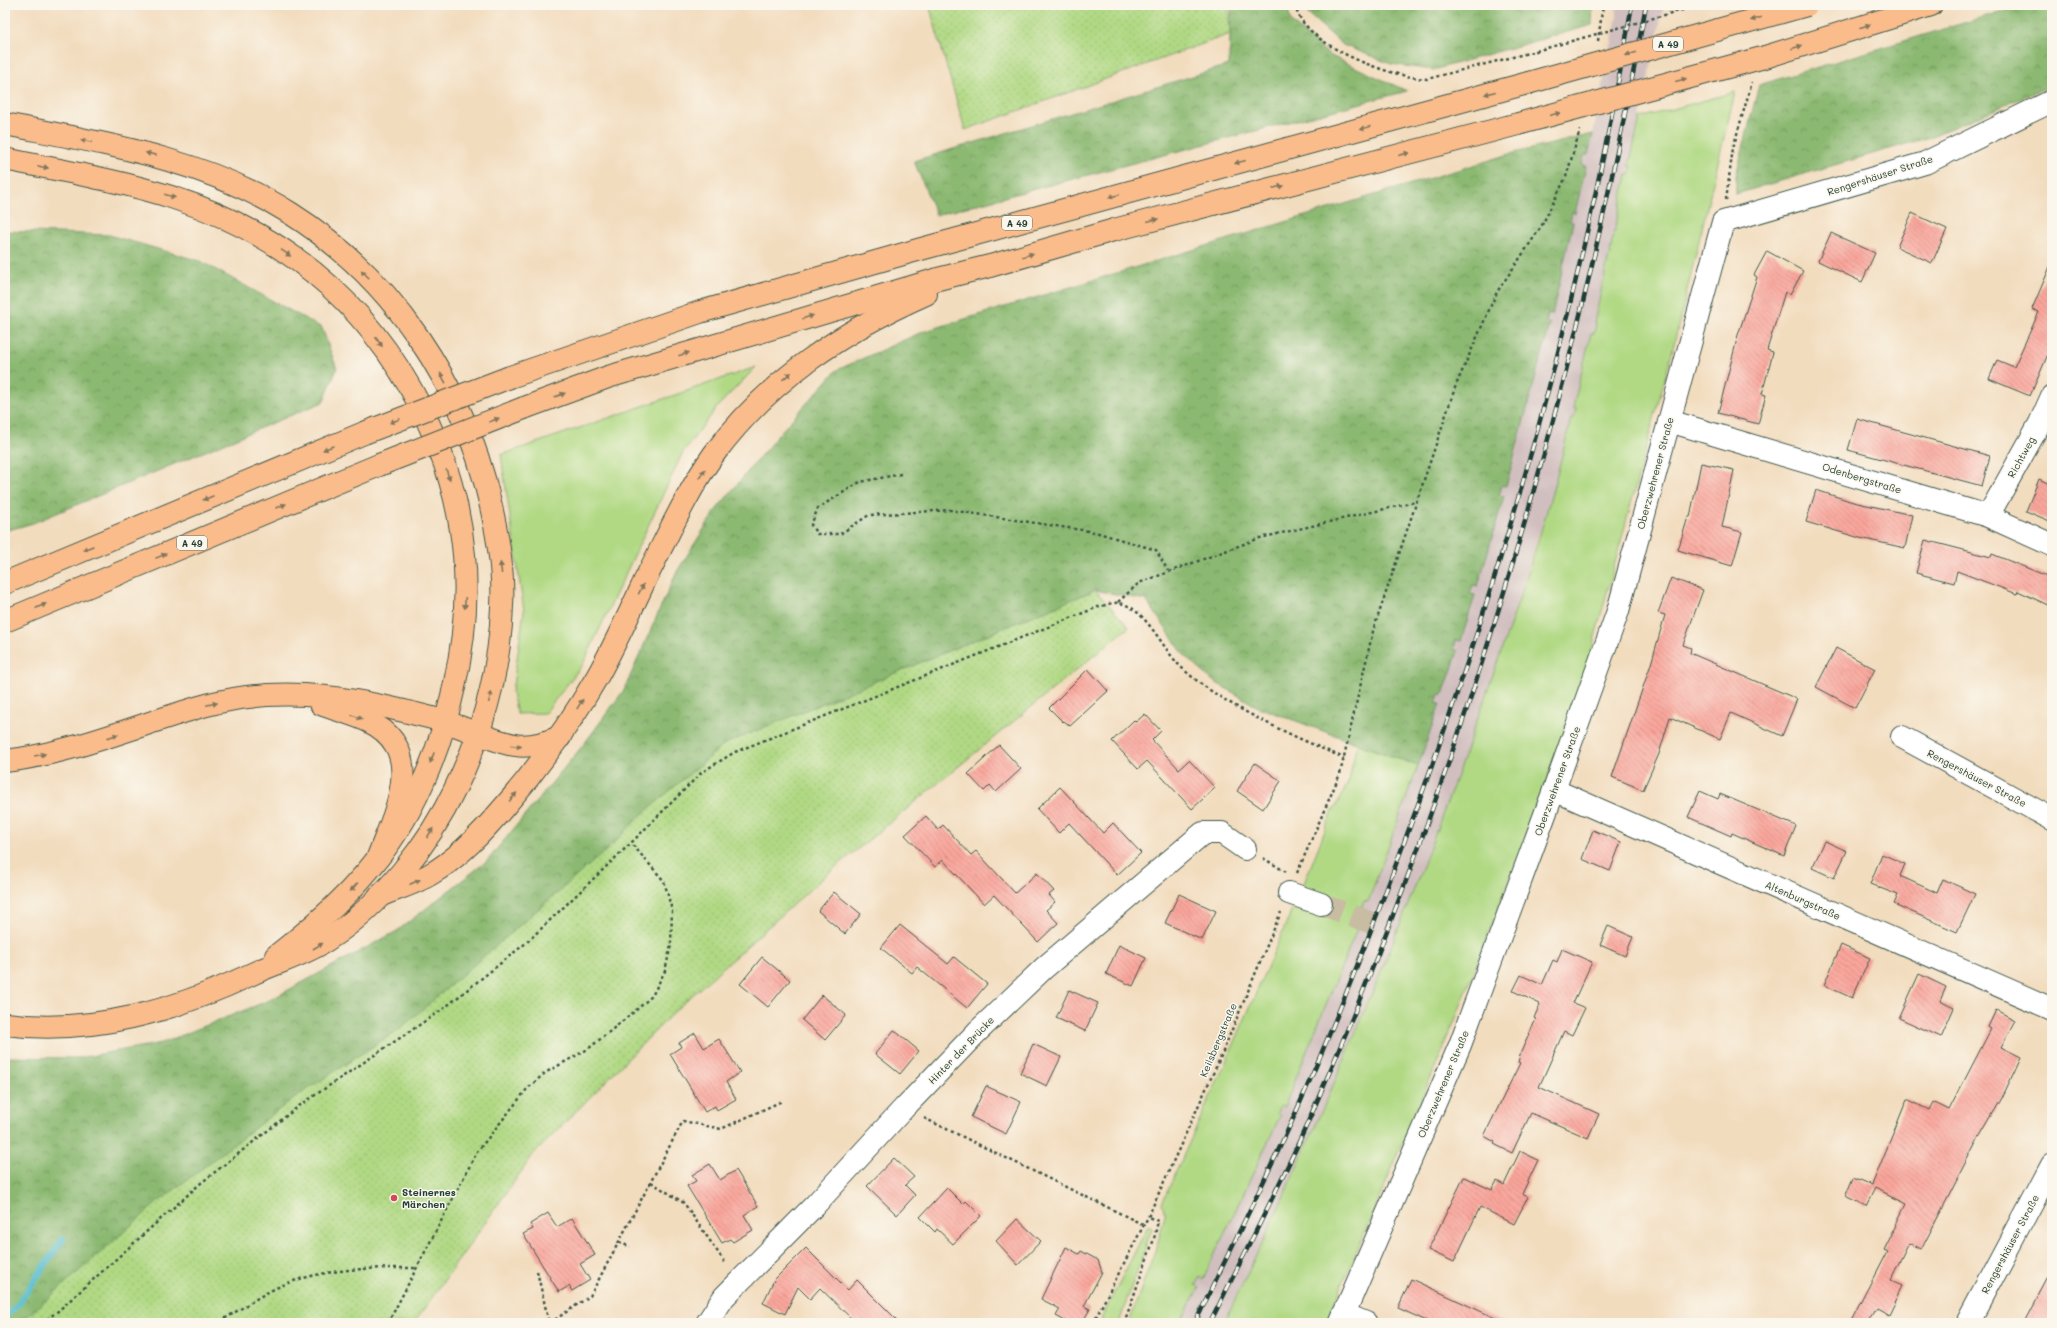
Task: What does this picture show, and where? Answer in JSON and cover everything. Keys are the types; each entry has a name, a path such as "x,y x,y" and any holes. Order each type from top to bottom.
{"main road":[{"name":"A 49","path":"5,583 364,433 510,377 700,312 921,249 1807,5"},
{"name":"A 49","path":"5,621 379,465 608,377 938,279 990,266 1114,230 1518,124 1765,57 1931,5"},
{"path":"5,124 160,156 228,180 273,203 322,236 351,260 402,315 443,377 460,410 474,447 494,518 502,574 500,635 491,693 479,734 446,808 423,845 379,896 362,913 327,940 285,962 256,972 185,1002 131,1018 76,1026 47,1027 5,1024"},
{"path":"5,159 148,189 205,208 268,241 298,260 351,308 374,334 398,369 428,425 441,455 459,517 465,556 465,606 457,667 444,721 434,752 417,796 395,834 378,857 344,897 325,916 256,972"},
{"path":"379,896 431,874 464,848 491,822 560,737 597,677 696,483 730,435 755,405 778,383 807,360 838,339 915,299 990,266"},
{"path":"5,761 75,747 116,735 204,705 264,696 294,695 355,699 444,721 511,746 527,747 539,745 560,737"},
{"path":"294,695 367,720 384,732 396,748 401,760 404,782 378,857"}],"street":[{"name":"Rengershäuser Straße","path":"1723,222 1925,163 2052,101"},
{"name":"Oberzwehrener Straße","path":"1342,1318 1460,1045 1618,611 1723,222"},
{"name":"Richtweg","path":"1988,516 2040,423 2052,396"},
{"name":"Odenbergstraße","path":"1669,421 1988,516 2052,545"},
{"name":"Rengershäuser Straße","path":"1902,737 2052,819"},
{"name":"Altenburgstraße","path":"1554,790 2052,1009"},
{"name":"Hinter der Brücke","path":"707,1323 724,1298 815,1205 904,1108 977,1032 1044,968 1203,833 1222,832 1245,849"},
{"path":"1292,885 1321,904"},
{"name":"Rengershäuser Straße","path":"1968,1323 2052,1165"},
{"path":"1342,1318 1366,1323"}],"path":[{"path":"1295,5 1297,14 1314,34 1340,51 1373,66 1411,78 1428,79 1536,51 1700,5"},
{"path":"1597,49 1603,5"},
{"path":"1723,222 1728,175 1733,148 1753,79"},
{"name":"Keilsbergstraße","path":"1093,1323 1148,1217 1221,1056 1340,774 1373,631 1459,378 1497,292 1541,227 1566,177 1581,126"},
{"path":"901,474 860,482 818,508 811,525 817,534 840,534 869,514 950,510 1095,532 1156,550 1168,571"},
{"path":"1117,603 1139,583 1260,538 1416,502"},
{"path":"42,1323 58,1311 201,1182 299,1106 444,1009 526,943 631,843 702,772 735,752 1098,607 1117,603 1131,606 1141,615 1178,664 1207,688 1243,710 1344,758"},
{"path":"388,1323 477,1152 527,1089 545,1073 588,1049 635,1011 652,996 662,977 671,945 672,910 664,881 631,843"},
{"path":"1245,849 1292,885"},
{"path":"537,1271 549,1323 590,1296 683,1121 721,1129 782,1100"},
{"path":"904,1108 1144,1225"},
{"path":"651,1182 684,1203 738,1283"},
{"path":"1124,1323 1154,1239 1158,1221 1148,1217"},
{"path":"619,1242 630,1247"},
{"path":"221,1323 224,1319 283,1285 331,1272 375,1268 416,1268"}],"shaded area":[{"path":"1616,5 1664,5 1630,165 1632,166 1630,175 1628,175 1594,323 1596,324 1594,334 1591,333 1573,407 1576,408 1574,418 1571,418 1559,471 1506,637 1450,796 1392,944 1309,1144 1270,1228 1224,1323 1180,1323 1198,1287 1195,1285 1200,1277 1203,1278 1280,1116 1277,1114 1281,1105 1284,1107 1364,912 1360,911 1365,901 1368,902 1440,705 1436,703 1439,694 1443,695 1457,651 1453,649 1456,640 1461,641 1475,595 1470,594 1473,584 1477,586 1503,496 1499,495 1502,485 1506,486 1550,324 1546,323 1548,314 1552,314 1573,222 1570,221 1572,212 1575,213 1586,166 1582,165 1584,154 1588,155 1593,134 1617,16"}],"green space":[{"path":"929,5 1228,5 1230,34 965,130"},
{"path":"1231,5 1287,5 1291,22 1329,55 1407,91 936,215 914,161 1229,65"},
{"path":"1305,5 1593,5 1592,25 1433,70 1391,64 1343,45 1306,12"},
{"path":"2023,5 2052,5 2052,85 1930,137 1736,194 1736,175 1759,85"},
{"path":"1735,92 1673,348 1588,663 1531,824 1454,1023 1326,1323 1224,1323 1327,1100 1390,950 1449,797 1503,646 1552,495 1571,418 1574,418 1576,408 1573,408 1591,333 1594,333 1596,324 1594,323 1627,175 1630,175 1632,166 1629,166 1640,118"},
{"path":"1593,134 1588,155 1584,155 1582,165 1586,166 1575,213 1572,212 1570,221 1573,222 1552,315 1548,314 1546,323 1550,324 1506,486 1502,485 1499,495 1504,496 1478,586 1473,585 1470,594 1475,595 1461,641 1456,640 1454,649 1458,651 1443,695 1439,694 1436,703 1440,704 1418,766 1258,707 1213,681 1184,655 1146,600 1095,590 725,744 639,817 609,848 401,1028 294,1098 158,1202 24,1320 5,1320 5,1057 78,1058 162,1043 270,1000 397,931 487,861 584,744 624,690 676,573 716,510 778,435 837,370 922,332 1510,154"},
{"path":"5,231 109,235 200,261 322,328 337,369 323,402 33,523 5,531"},
{"path":"756,367 719,405 683,452 583,664 545,713 517,714 512,692 524,611 501,455"},
{"path":"1095,590 1129,627 826,875 679,1007 533,1155 414,1323 20,1323 158,1202 294,1098 401,1028 609,848 639,817 725,744"},
{"path":"1357,743 1418,766 1368,902 1364,901 1360,911 1364,912 1284,1107 1280,1105 1277,1113 1280,1116 1203,1279 1200,1277 1195,1285 1199,1287 1180,1323 1129,1323 1158,1242 1165,1215 1162,1203 1234,1044 1295,903 1323,898 1303,886 1331,815 1349,781"},
{"path":"1148,1226 1152,1228 1119,1323 1099,1323"}],"building":[{"path":"1912,213 1947,229 1932,263 1897,247"},
{"path":"1831,233 1875,253 1862,282 1818,261"},
{"path":"1767,251 1803,271 1790,295 1785,292 1767,350 1773,352 1762,394 1766,395 1758,424 1718,413 1738,335 1757,277 1754,275"},
{"path":"2052,262 2052,345 2030,396 1989,379 1997,360 2014,367 2039,312 2032,309"},
{"path":"1857,419 1990,456 1982,486 1848,450"},
{"path":"1701,463 1734,470 1722,527 1742,532 1732,566 1678,550 1688,517 1690,517"},
{"path":"2039,479 2052,485 2052,522 2026,511"},
{"path":"1816,490 1853,502 1912,515 1905,548 1860,538 1806,522"},
{"path":"1925,540 1991,557 1992,554 2052,578 2052,607 2018,591 2017,594 1957,571 1954,583 1916,573"},
{"path":"1671,578 1703,590 1683,645 1691,648 1690,653 1797,699 1782,736 1731,713 1720,739 1670,717 1659,754 1643,790 1612,777 1651,664 1665,615 1658,613"},
{"path":"1836,648 1875,669 1855,708 1816,687"},
{"path":"1088,669 1108,691 1070,726 1064,721 1063,722 1049,708"},
{"path":"1145,714 1161,731 1152,740 1179,769 1189,760 1215,788 1192,809 1147,761 1138,769 1112,741 1134,720 1136,722"},
{"path":"999,745 1021,769 996,792 990,785 984,791 968,774"},
{"path":"1255,763 1281,781 1263,809 1237,791"},
{"path":"1060,787 1103,833 1113,823 1141,853 1117,875 1069,823 1059,833 1037,809"},
{"path":"1700,791 1718,799 1720,794 1796,826 1784,856 1732,833 1731,836 1688,817"},
{"path":"926,816 938,830 943,825 971,855 976,851 1015,893 1037,873 1054,891 1049,895 1055,902 1046,910 1058,923 1038,942 994,895 984,904 943,860 935,867 905,835"},
{"path":"1593,830 1621,842 1610,871 1582,859"},
{"path":"1825,841 1847,851 1834,878 1812,868"},
{"path":"1882,854 1905,864 1900,876 1937,893 1943,879 1975,894 1957,932 1894,904 1898,895 1870,884"},
{"path":"834,892 861,914 845,934 818,911"},
{"path":"1179,894 1216,911 1202,940 1165,923"},
{"path":"900,925 948,964 954,957 987,984 967,1008 917,967 912,973 881,948"},
{"path":"1608,926 1633,937 1625,956 1600,945"},
{"path":"1119,945 1146,958 1133,986 1106,974"},
{"path":"1841,945 1870,958 1852,998 1824,985"},
{"path":"1562,949 1592,962 1573,1003 1585,1008 1572,1035 1564,1031 1539,1087 1599,1114 1588,1138 1531,1113 1512,1153 1494,1144 1495,1142 1484,1136 1520,1063 1518,1062 1521,1052 1536,1019 1534,1018 1540,1004 1513,991 1521,975 1542,985 1553,960 1557,962"},
{"path":"762,957 790,980 768,1007 740,984"},
{"path":"1919,974 1946,987 1940,1001 1954,1008 1941,1037 1899,1018"},
{"path":"1069,990 1098,1003 1085,1031 1056,1018"},
{"path":"822,995 846,1015 825,1040 802,1020"},
{"path":"1996,1010 2015,1020 2001,1047 2021,1057 2002,1098 1977,1141 1921,1250 1910,1244 1907,1247 1891,1280 1902,1285 1888,1314 1877,1308 1868,1323 1850,1323 1887,1251 1883,1249 1906,1203 1875,1188 1866,1206 1845,1196 1853,1177 1872,1185 1907,1099 1929,1110 1933,1102 1949,1110 1991,1029 1988,1027"},
{"path":"894,1030 919,1051 900,1074 875,1054"},
{"path":"695,1033 704,1048 719,1039 740,1072 726,1082 736,1099 717,1110 715,1106 705,1112 670,1054 681,1047 679,1043"},
{"path":"1033,1044 1061,1057 1047,1086 1020,1073"},
{"path":"986,1086 1021,1102 1006,1134 971,1117"},
{"path":"1520,1151 1538,1160 1522,1194 1528,1197 1514,1224 1480,1207 1454,1262 1428,1250 1464,1177 1492,1190 1497,1181 1504,1185"},
{"path":"894,1158 914,1177 905,1185 915,1195 897,1215 867,1186"},
{"path":"710,1164 720,1180 736,1170 758,1206 744,1215 753,1230 733,1242 730,1239 722,1243 687,1186 696,1181 692,1175"},
{"path":"947,1188 963,1204 966,1201 981,1216 953,1244 937,1229 935,1232 920,1217"},
{"path":"548,1213 557,1227 572,1218 595,1255 580,1264 590,1280 572,1291 569,1286 559,1292 523,1234 533,1229 530,1224"},
{"path":"1017,1219 1041,1241 1018,1265 996,1241"},
{"path":"1066,1247 1079,1254 1081,1251 1098,1260 1102,1272 1084,1306 1090,1309 1082,1323 1069,1323 1056,1316 1060,1309 1041,1299"},
{"path":"806,1248 848,1290 857,1280 900,1323 856,1323 820,1288 810,1299 798,1287 785,1314 763,1303 774,1280"},
{"path":"2052,1268 2052,1323 2023,1323"},
{"path":"1411,1279 1506,1323 1431,1323 1398,1308"}],"waterway":[{"path":"5,1317 19,1303 63,1239"}],"tunnel":[{"path":"1321,904 1377,925"}],"railway":[{"path":"1195,1323 1280,1146 1335,1020 1402,848 1474,642 1507,537 1565,326 1590,220 1632,5"},
{"path":"1210,1323 1297,1147 1365,987 1417,851 1465,713 1510,573 1550,433 1586,291 1618,148 1646,5"}],"place":[{"name":"Steinernes Märchen","path":"394,1198"}]}
